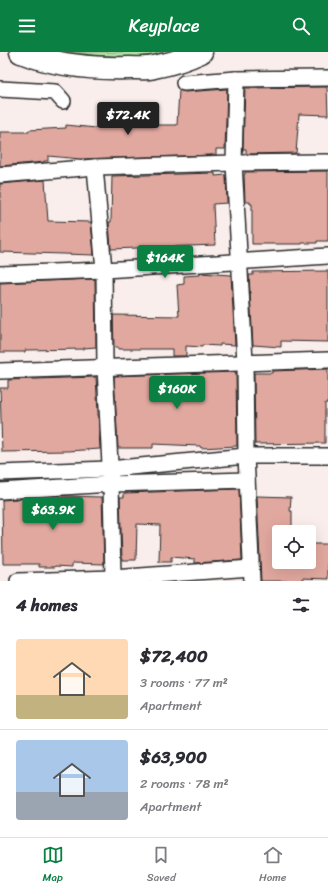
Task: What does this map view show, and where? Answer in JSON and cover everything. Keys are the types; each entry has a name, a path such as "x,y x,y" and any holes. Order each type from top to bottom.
{"highway":[{"path":"21,52 34,57 72,66 112,69 153,68 201,52"}],"street":[{"path":"184,83 236,79 328,78"},
{"path":"18,581 251,575 246,456 245,362 234,163 236,79"},
{"path":"0,89 55,92 63,101"},
{"path":"0,175 95,167 328,162"},
{"path":"95,167 104,270 105,368 113,578"},
{"path":"0,274 104,270 328,256"},
{"path":"0,371 328,360"},
{"path":"0,491 246,456 328,456"},
{"path":"0,473 247,480"}],"green space":[{"path":"54,52 175,52 146,59 115,60"}],"building":[{"path":"327,87 328,115 299,114 296,153 246,154 246,149 243,149 245,88"},
{"path":"227,89 225,149 216,149 216,155 81,159 48,156 48,161 44,162 0,166 0,132 29,132 29,130 66,128 66,125 96,128 97,123 120,124 120,119 132,119 132,125 177,125 179,90 185,92"},
{"path":"328,171 328,241 317,241 317,243 302,244 252,244 252,204 250,204 250,202 245,202 245,172"},
{"path":"215,173 215,176 226,175 227,203 213,204 215,245 111,249 109,222 111,222 112,176"},
{"path":"45,180 48,221 91,222 94,255 0,252 0,184"},
{"path":"328,271 328,342 281,341 281,347 253,345 249,275 253,275 253,272"},
{"path":"200,273 231,275 235,345 202,345 202,347 186,346 186,356 172,356 172,349 118,349 118,347 114,347 113,315 179,316 177,285 184,284 184,276 200,275"},
{"path":"95,279 96,347 84,349 0,352 0,283"},
{"path":"328,369 328,403 325,403 325,443 255,444 254,373"},
{"path":"236,372 237,446 201,448 200,446 153,444 153,448 118,448 114,376"},
{"path":"96,377 100,449 2,452 0,388 8,388 8,380"},
{"path":"239,489 242,560 195,563 195,559 171,557 171,562 159,562 160,525 137,524 136,560 122,560 120,497 124,497 124,493"},
{"path":"61,496 102,497 104,564 72,563 72,567 39,567 39,564 3,564 2,500"},
{"path":"257,496 291,497 290,511 292,511 292,525 272,525 272,569 316,569 316,544 328,544 328,579 302,578 302,581 261,581"}]}
